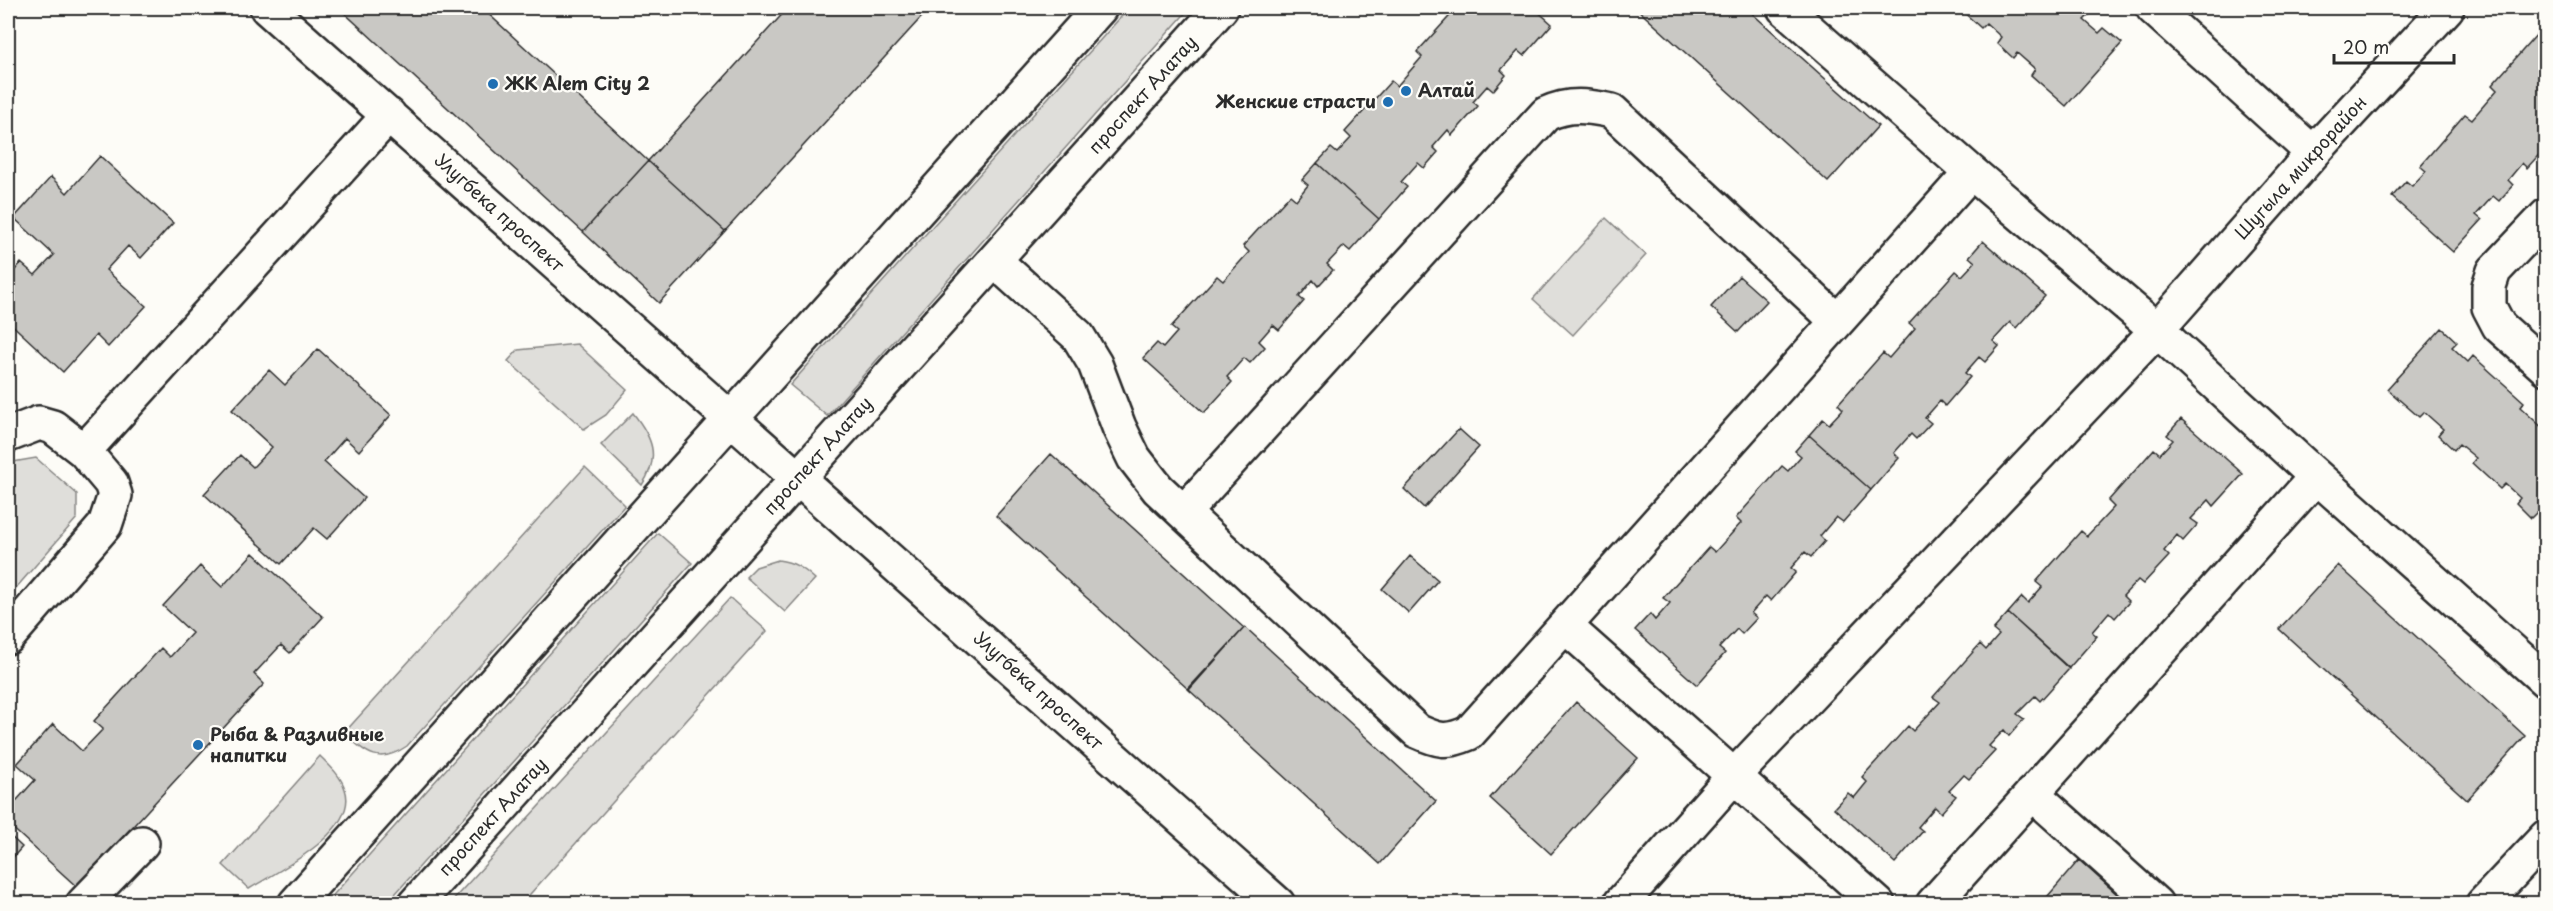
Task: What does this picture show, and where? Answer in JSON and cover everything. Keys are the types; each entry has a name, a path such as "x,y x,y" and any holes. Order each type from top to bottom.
{"street":[{"name":"Улугбека проспект","path":"267,8 1278,903"},
{"path":"295,903 1100,8"},
{"name":"проспект Алатау","path":"415,903 1221,8"},
{"path":"1784,8 2157,330 2316,477 2546,681"},
{"path":"2153,8 2313,153"},
{"name":"Шугыла микрорайон","path":"1621,903 1733,777 2157,330 2313,153 2447,8"},
{"path":"1184,512 1546,114 1561,107 1586,106 1612,111 1837,321"},
{"path":"84,451 389,115"},
{"path":"994,261 1078,336 1095,364 1119,427 1134,458 1158,489 1418,731 1436,740 1452,740 1469,733 1971,171"},
{"path":"2546,216 2494,272 2489,286 2489,307 2499,326 2546,368"},
{"path":"8,435 39,423 53,427 84,451 111,483 115,495 105,525 8,637"},
{"path":"1933,903 2316,477"},
{"path":"1565,626 1878,903"},
{"path":"2032,793 2157,903"},
{"path":"2483,903 2546,837"},
{"path":"83,903 142,843"}],"shaded area":[{"path":"1129,8 1190,8 827,416 790,385"},
{"path":"1606,218 1646,255 1573,335 1533,299"},
{"path":"577,344 627,390 606,415 584,429 508,361 518,350"},
{"path":"633,413 645,430 653,456 648,475 642,485 601,445"},
{"path":"36,458 77,494 77,518 8,597 8,467 13,462"},
{"path":"585,467 625,505 407,746 397,752 380,756 359,746 344,733"},
{"path":"658,533 692,563 387,903 326,903"},
{"path":"778,560 798,566 815,579 785,612 746,577 756,567"},
{"path":"730,598 767,631 522,903 450,903"},
{"path":"320,756 338,775 345,789 346,805 340,820 314,848 249,889 223,865"}],"building":[{"name":"ЖК Alem City 2","path":"339,8 482,8 648,161 583,232"},
{"name":"ЖК Alem City 2","path":"788,8 930,8 725,231 648,161"},
{"path":"1457,8 1534,8 1552,24 1524,56 1518,51 1501,70 1506,75 1493,91 1487,86 1473,102 1478,106 1452,135 1448,130 1433,147 1438,152 1424,168 1418,163 1401,182 1407,187 1379,219 1317,163 1331,148 1337,153 1351,138 1345,132 1391,81 1397,86 1422,57 1417,52"},
{"path":"1636,8 1746,8 1878,126 1828,182"},
{"path":"1959,8 2081,8 2089,15 2084,20 2099,33 2104,28 2122,43 2066,106 2031,75 2035,69 2017,53 2013,58 1997,43 2001,37 1986,23 1981,28"},
{"path":"2538,33 2546,37 2546,147 2527,168 2522,163 2508,180 2513,185 2499,201 2493,196 2476,215 2482,220 2453,252 2392,197 2406,181 2412,186 2426,171 2420,166 2465,114 2472,119 2497,90 2492,85"},
{"path":"100,156 173,223 141,258 128,246 106,270 146,306 108,347 96,335 63,372 8,321 8,278 21,263 35,275 54,255 14,218 51,177 67,193"},
{"path":"648,161 725,231 659,303 583,232"},
{"path":"1317,163 1379,219 1350,251 1344,246 1327,264 1333,270 1318,286 1313,280 1299,297 1304,301 1279,330 1273,325 1259,341 1265,347 1250,363 1244,358 1227,377 1232,382 1204,413 1143,358 1157,343 1163,348 1177,332 1171,327 1217,276 1223,281 1249,252 1243,246 1290,195 1296,200 1308,185 1302,180"},
{"path":"1983,241 2045,296 2016,328 2010,322 1993,341 1999,346 1985,362 1979,357 1965,373 1970,377 1945,406 1940,401 1925,418 1931,423 1916,439 1911,434 1894,453 1899,458 1871,490 1809,435 1823,419 1829,424 1843,409 1838,404 1883,353 1889,358 1915,328 1909,323 1956,271 1962,276 1975,262 1969,257"},
{"path":"1739,276 1767,301 1738,332 1711,307"},
{"path":"2442,328 2457,342 2452,347 2468,362 2473,356 2524,402 2520,407 2546,431 2546,520 2537,512 2531,518 2516,503 2520,498 2505,484 2500,489 2472,463 2476,458 2459,444 2454,450 2438,435 2443,429 2424,412 2419,417 2387,389"},
{"path":"318,349 391,415 359,451 345,438 324,462 364,498 327,539 314,528 281,564 204,494 240,455 253,467 272,447 232,410 269,370 285,385"},
{"path":"2181,419 2243,474 2214,506 2209,500 2191,519 2198,524 2183,541 2177,535 2164,551 2169,556 2143,584 2138,580 2123,596 2129,602 2115,618 2109,612 2092,632 2097,636 2069,668 2008,613 2022,597 2028,603 2042,587 2036,582 2081,531 2087,536 2114,507 2108,501 2154,449 2160,454 2173,440 2167,435"},
{"path":"1459,429 1479,447 1424,508 1404,489"},
{"path":"1809,435 1871,490 1843,522 1836,517 1820,536 1825,541 1811,557 1805,552 1791,568 1796,572 1771,601 1766,596 1751,613 1757,618 1742,634 1737,629 1719,648 1725,653 1697,685 1635,630 1650,614 1655,620 1670,603 1663,598 1709,547 1715,552 1741,523 1736,518 1782,466 1788,471 1801,456 1795,451"},
{"path":"1051,454 1244,628 1188,689 996,516"},
{"path":"253,553 323,617 290,653 281,645 254,674 264,684 77,887 8,824 8,810 35,780 17,764 53,724 82,751 103,729 94,721 161,648 170,657 192,633 163,606 200,566 222,587"},
{"path":"1410,556 1438,580 1409,613 1382,589"},
{"path":"2338,565 2525,736 2467,800 2279,629"},
{"path":"2008,613 2069,669 2040,701 2035,696 2017,714 2024,719 2009,736 2004,730 1989,746 1995,751 1969,779 1964,775 1949,791 1956,796 1941,813 1935,807 1918,827 1923,831 1895,863 1834,808 1848,793 1854,798 1867,782 1862,777 1908,726 1913,731 1940,702 1933,697 1980,644 1986,650 1999,635 1993,630"},
{"path":"1245,627 1436,801 1380,864 1189,690"},
{"path":"1576,702 1638,758 1551,854 1490,798"},
{"path":"8,834 22,847 8,863"},
{"path":"2079,860 2128,904 2041,904"}],"place":[{"name":"ЖК Alem City 2","path":"493,84"},
{"name":"Алтай","path":"1406,91"},
{"name":"Женские страсти","path":"1388,102"},
{"name":"Рыба & Разливные напитки","path":"198,745"}]}
